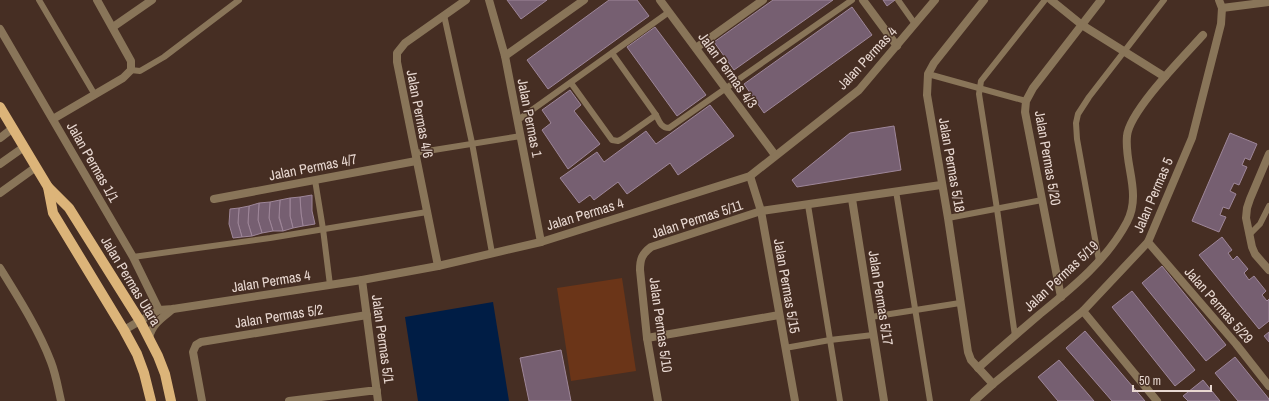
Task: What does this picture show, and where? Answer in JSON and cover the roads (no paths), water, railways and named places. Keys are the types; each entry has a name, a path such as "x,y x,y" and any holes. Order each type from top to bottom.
{"main road":[{"name":"Jalan Permas Utara","path":"0,107 48,187 69,208 140,321 165,374 171,401"},
{"name":"Jalan Permas Utara","path":"48,187 53,213 137,354 144,373 151,401"}],"street":[{"path":"53,119 123,78 131,70 131,61 114,27 97,0"},
{"path":"114,27 152,0"},
{"name":"Jalan Permas 4/6","path":"438,266 397,62 397,53 405,44 466,0"},
{"name":"Jalan Permas 1","path":"489,0 505,56 541,242"},
{"path":"505,56 584,0"},
{"name":"Jalan Permas 4/3","path":"660,0 775,156"},
{"path":"696,48 763,0"},
{"path":"863,0 897,46"},
{"name":"Jalan Permas 4","path":"124,330 159,310 362,280 438,266 541,242 750,176 859,90 935,0"},
{"name":"Jalan Permas 5/18","path":"978,368 971,360 968,352 948,218 941,185 927,95 928,74 934,63 984,0"},
{"path":"1051,0 1082,25 1165,77"},
{"name":"Jalan Permas 5/20","path":"1061,297 1025,112 1026,101 1032,88 1101,0"},
{"path":"1221,4 1269,2"},
{"name":"Jalan Permas 5","path":"974,401 992,384 1083,311 1148,242 1192,138 1221,24 1221,4"},
{"name":"Jalan Permas 1/1","path":"0,29 133,257 159,310"},
{"name":"Jalan Permas 5/19","path":"978,368 1061,297 1099,261 1116,240 1128,221 1134,200 1133,183 1126,144 1127,134 1136,114 1165,77 1203,35"},
{"path":"0,138 13,128"},
{"path":"0,164 24,147"},
{"path":"1269,154 1247,208 1246,218 1249,235 1255,254 1269,270"},
{"name":"Jalan Permas 4/7","path":"214,199 315,180 416,157"},
{"path":"0,193 36,167"},
{"name":"Jalan Permas 5/15","path":"750,176 761,211 795,401"},
{"name":"Jalan Permas 5/11","path":"643,253 650,247 761,211 941,185"},
{"name":"Jalan Permas 5/17","path":"852,199 884,401"},
{"name":"Jalan Permas 5/29","path":"1148,242 1236,344 1269,386"},
{"name":"Jalan Permas 5/10","path":"643,253 640,260 640,270 647,338 658,401"},
{"path":"0,268 30,318 51,362 58,383 61,401"},
{"name":"Jalan Permas 5/1","path":"362,280 378,401"},
{"path":"149,338 150,331 155,324 172,309"},
{"path":"1083,311 1157,401"},
{"name":"Jalan Permas 5/2","path":"202,401 193,352 196,345 201,342 367,315"},
{"path":"647,338 779,315"},
{"path":"978,368 992,384"},
{"path":"289,401 377,391"}],"lane":[{"path":"39,0 95,95"},
{"path":"131,70 140,71 164,57 239,0"},
{"path":"612,53 656,115 661,125 669,128 852,0"},
{"path":"898,0 915,24"},
{"path":"1015,336 979,94 981,81 1045,0"},
{"path":"1099,261 1077,139 1076,123 1078,114 1089,97 1164,0"},
{"path":"518,120 669,12"},
{"path":"444,15 472,143 492,253"},
{"path":"594,66 598,72"},
{"path":"928,74 1026,101"},
{"path":"571,82 612,140 615,141 622,139 656,115"},
{"path":"416,157 472,143 521,136"},
{"path":"315,180 330,285"},
{"path":"896,192 930,401"},
{"path":"948,218 1042,200"},
{"path":"808,205 840,401"},
{"path":"1249,235 1260,224 1269,206"},
{"path":"133,257 270,238 427,212"},
{"path":"871,317 960,303"},
{"path":"785,348 830,340 873,335"}],"water":[{"path":"493,302 509,401 418,401 405,317"}]}
